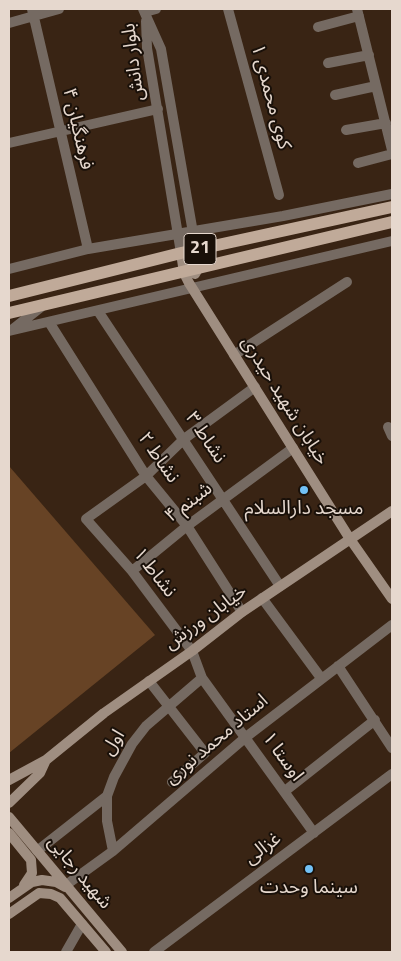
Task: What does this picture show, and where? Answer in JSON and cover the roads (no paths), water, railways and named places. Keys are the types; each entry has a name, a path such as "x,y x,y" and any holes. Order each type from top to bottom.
{"main road":[{"name":"21","path":"9,296 181,253 392,207"},
{"name":"21","path":"9,313 42,305 188,281 199,267 392,222"}],"street":[{"path":"9,23 33,13 59,9"},
{"name":"کوی محمدی ۱","path":"228,9 279,195"},
{"name":"بلوار دانش","path":"148,10 147,48 181,253"},
{"name":"بلوار دانش","path":"148,10 160,49 196,250"},
{"path":"318,26 358,12 392,150"},
{"name":"فرهنگیان ۴","path":"33,13 88,249"},
{"path":"328,63 369,55"},
{"path":"336,95 376,86"},
{"path":"9,143 60,133 158,109"},
{"path":"346,130 386,123"},
{"path":"358,163 392,154"},
{"path":"9,269 88,249 283,216 392,194"},
{"path":"10,332 174,290 188,281 392,241"},
{"path":"196,250 199,267"},
{"name":"خیابان شهید حیدری","path":"181,253 188,281 350,539 392,599"},
{"path":"234,355 347,282"},
{"path":"10,332 42,305"},
{"name":"نشاط ۳","path":"98,311 280,586"},
{"name":"نشاط ۲","path":"49,322 146,476 187,526 242,612"},
{"path":"146,476 184,439 255,388"},
{"name":"شبنم ۴","path":"132,571 187,526 293,448"},
{"name":"نشاط ۱","path":"146,476 86,519 132,571 192,651"},
{"name":"خیابان ورزش","path":"9,780 46,760 242,612 392,511"},
{"path":"262,598 321,678"},
{"name":"استاد محمد نوری","path":"68,888 246,737 392,624"},
{"name":"اوستا ۱","path":"192,651 202,678 314,833"},
{"path":"338,666 392,748"},
{"name":"اول","path":"113,851 107,821 107,796 114,777 132,744 169,705 202,678"},
{"path":"149,681 205,753 172,782"},
{"path":"285,791 375,720"},
{"name":"خیابان ورزش","path":"9,803 40,773 46,760"},
{"name":"غزالی","path":"154,952 392,774"},
{"path":"37,851 107,796"},
{"name":"شهید رجایی","path":"9,817 122,952"},
{"name":"شهید رجایی","path":"9,833 31,860 32,873 22,888"},
{"path":"10,896 22,888 42,880 56,882 68,888"},
{"name":"شهید رجایی","path":"9,914 39,893 51,894 60,898 106,952"},
{"path":"66,952 82,924"}],"place":[{"name":"مسجد دارالسلام","path":"304,490"},
{"name":"سینما وحدت","path":"309,869"}]}
